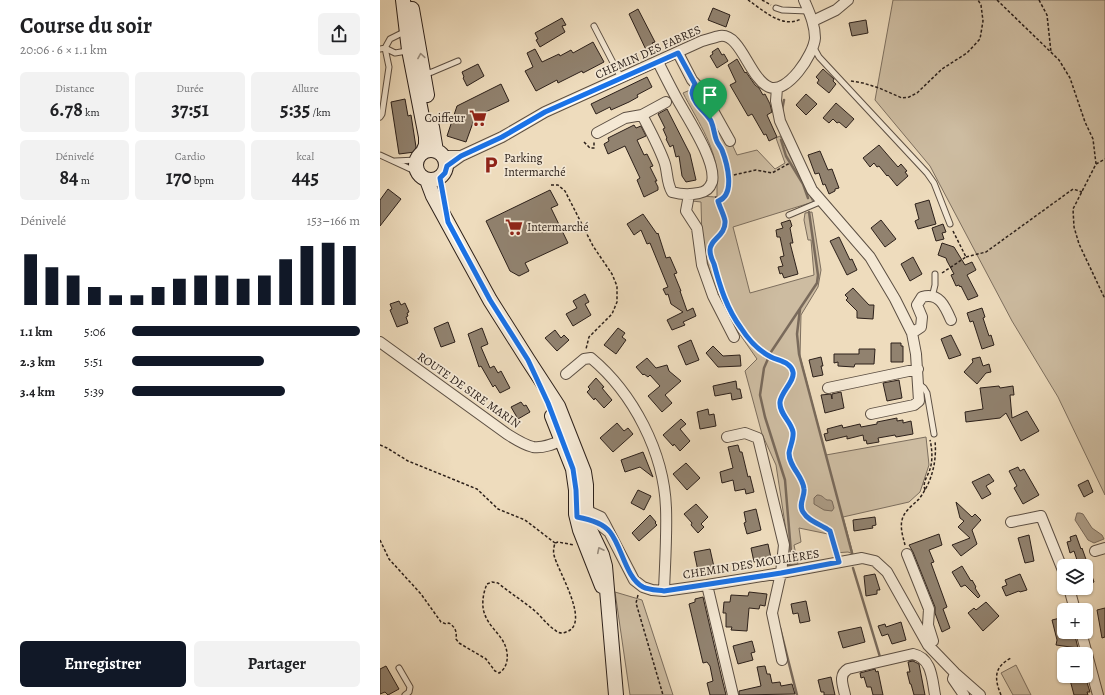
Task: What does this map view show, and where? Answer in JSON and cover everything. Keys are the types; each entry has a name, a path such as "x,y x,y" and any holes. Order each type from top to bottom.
{"main road":[{"path":"403,0 409,50 419,77"},
{"path":"410,0 426,145 432,164 433,196 490,300 528,360 567,439 584,516 602,555 605,566 616,695"},
{"path":"584,516 581,535 601,582 609,616"}],"street":[{"path":"804,0 813,21 815,39 814,48 807,61 790,81 778,88 776,101 780,121 812,190 870,257 895,298 912,333 918,369 920,398 917,404 871,414"},
{"path":"813,21 836,10 848,0"},
{"name":"CHEMIN DES FABRES","path":"432,164 461,156 502,137 545,112 702,41 720,36 728,37 735,42 753,71 763,82 770,87 778,88"},
{"path":"678,53 692,80 702,91 730,141"},
{"path":"642,115 665,163 668,185 672,192 680,195 689,195 703,192 708,189 712,181 712,173 704,147 658,62"},
{"path":"597,133 625,118 642,115 666,102"},
{"path":"689,195 686,211 697,228 702,264 713,296 738,333"},
{"path":"912,333 921,326 922,317 917,305 922,297 929,295 938,299 946,307 951,320"},
{"name":"ROUTE DE SIRE MARIN","path":"380,342 507,434 523,443 534,447 545,446 567,439"},
{"path":"566,374 584,359 591,358 600,366 624,394 638,413 651,441 662,478 666,507 664,591"},
{"path":"828,388 918,369"},
{"path":"727,437 745,433 758,438 784,545 781,573 772,613 782,660"},
{"path":"584,516 599,524 609,532 634,580 643,587"},
{"path":"1011,522 1041,516 1058,559"},
{"path":"1095,551 1105,548"},
{"path":"907,554 929,609 928,625 933,641 928,646"},
{"name":"CHEMIN DES MOULIÈRES","path":"643,587 652,590 664,591 781,573 862,558 875,561 888,572 928,646 954,673 980,695"},
{"path":"707,585 733,695"},
{"path":"1083,639 1098,695"},
{"path":"845,695 841,678 842,674 848,669 912,654 921,657 928,664 935,695"},
{"path":"954,673 954,679 964,695"}],"lane":[{"path":"776,8 782,10 808,11"},
{"path":"594,26 621,78"},
{"path":"382,49 390,38 406,31"},
{"path":"814,48 819,57 927,173 934,183 950,224"},
{"path":"382,49 395,53 409,50"},
{"path":"380,117 382,114 389,67 382,49"},
{"path":"419,77 458,60"},
{"path":"380,155 394,161 432,164"},
{"path":"394,161 432,164"},
{"path":"789,215 822,201"},
{"path":"932,297 935,285 935,276"},
{"path":"919,384 927,393 931,435"},
{"path":"399,668 410,687 409,692 405,695"}],"path":[{"path":"762,0 776,8"},
{"path":"841,80 864,83 902,98 909,97 917,93 942,69 968,53 980,39 983,21 981,5 978,0"},
{"path":"998,0 1059,60 1070,78 1085,122 1093,138 1096,164 1074,209 1074,226 1079,244 1105,299"},
{"path":"1039,0 1047,14 1051,52"},
{"path":"715,132 716,138 722,150 729,176 727,193 722,200 718,201"},
{"path":"584,142 590,148 594,148 597,133"},
{"path":"1096,164 1105,159"},
{"path":"729,176 756,170 772,173 784,166"},
{"path":"551,185 558,184 565,191 593,246 612,274 617,286 617,302 612,314 589,337 584,359"},
{"path":"708,189 715,195 725,223 721,235 713,241 710,250 717,277"},
{"path":"935,276 966,258 986,252 1073,189 1082,192"},
{"path":"950,224 966,258"},
{"path":"738,333 752,342 767,355 786,363 793,371 793,375 781,396 780,403 781,410 792,427 793,433 789,453 791,463 803,484 804,490 800,505 802,512 808,518 830,531 839,562"},
{"path":"925,490 924,485 931,468 931,435"},
{"path":"907,554 902,531 902,521 904,515 925,490 934,470 936,451 931,435"},
{"path":"380,445 408,461 477,489 498,508 525,520 555,543 569,543 588,551"},
{"path":"380,540 389,559 421,594 441,622 446,624 449,623 453,626 457,632 456,639 459,643 486,659 494,671 499,673 504,670 507,661 504,642 490,626 484,614 484,591 486,584 498,583 535,611 556,631 565,633 570,631 574,625 575,612 573,601 554,555 555,543"},
{"path":"643,587 639,592 636,603 663,695"},
{"path":"1001,695 997,686 996,675 998,668 1011,658"}],"shaded area":[{"path":"893,0 1105,0 1105,495 1058,397 1012,321 930,166 875,100"},
{"path":"690,90 695,90 699,93 727,145 732,144 737,155 757,150 775,169 785,163 776,138 780,136 813,202 733,227 750,293 814,275 811,240 808,240 804,220 805,213 812,212 821,270 818,287 801,315 800,356 826,455 926,437 929,465 920,492 909,502 843,517 853,554 848,552 834,553 828,534 799,528 801,542 794,545 798,564 786,565 789,550 776,465 762,434 745,371 757,359 725,313 713,284 702,241 701,202 692,201 697,197 717,197 717,172 708,141 683,93"},
{"path":"817,495 832,501 834,508 832,511 824,510 814,504 814,498"},
{"path":"1077,513 1083,514 1092,528 1102,535 1104,539 1094,543 1088,540 1075,520"},
{"path":"615,592 642,600 673,695 630,695"},
{"path":"1016,665 1031,695 1013,695 1001,673"}],"building":[{"path":"713,8 730,15 726,27 708,20"},
{"path":"638,9 655,42 652,43 656,50 648,54 629,14"},
{"path":"562,18 566,25 562,26 565,32 540,47 536,40 538,39 535,33"},
{"path":"866,20 868,33 852,36 849,23"},
{"path":"593,42 604,62 583,73 582,71 558,83 557,80 536,91 525,71 533,67 527,53 535,49 542,62 559,54 560,56 571,50 573,53"},
{"path":"718,48 728,61 717,68 710,56 713,54 712,52"},
{"path":"737,59 745,73 746,72 763,95 765,94 770,104 772,112 767,115 777,137 769,141 752,114 748,116 730,85 736,82 728,65"},
{"path":"478,64 484,76 467,86 462,72"},
{"path":"823,69 834,79 833,81 836,84 829,93 817,83 819,80 816,77"},
{"path":"647,77 652,87 637,95 638,97 629,102 611,110 610,107 596,114 591,104"},
{"path":"501,84 509,101 475,117 466,142 447,136 457,106"},
{"path":"806,94 817,104 806,115 796,105"},
{"path":"405,99 408,116 411,115 416,147 415,152 399,154 391,102"},
{"path":"836,103 854,119 846,128 833,119 829,123 823,118"},
{"path":"667,109 690,154 696,180 686,182 682,176 679,156 676,157 673,145 670,147 666,139 667,138 663,129 665,128 658,114"},
{"path":"634,125 636,128 641,126 646,136 637,140 644,155 647,154 653,166 650,167 657,181 655,181 658,187 658,190 644,197 637,180 640,178 625,146 608,154 604,144 609,141 608,138"},
{"path":"879,145 898,167 901,164 907,171 905,172 908,176 897,186 879,166 877,167 874,163 870,167 863,158"},
{"path":"820,151 828,170 832,169 839,188 835,189 835,191 829,194 825,184 823,185 819,173 815,174 808,155"},
{"path":"388,189 401,199 380,226 380,200"},
{"path":"550,190 558,205 551,208 568,243 525,263 529,271 519,276 510,271 486,221"},
{"path":"929,200 936,224 918,229 915,221 919,219 915,204"},
{"path":"643,214 657,234 658,233 666,258 670,257 677,273 674,274 687,311 693,308 696,316 683,322 685,325 672,330 667,320 683,312 671,304 668,294 666,295 663,289 668,287 650,243 647,244 641,230 634,235 627,224"},
{"path":"790,220 792,226 790,228 793,243 790,243 798,274 784,278 782,273 780,274 778,267 783,266 780,257 784,256 780,237 777,237 776,230 783,228 781,223"},
{"path":"881,220 896,239 885,247 871,228"},
{"path":"943,224 946,232 942,233 944,239 936,241 932,228"},
{"path":"839,237 850,260 852,259 857,270 847,275 830,241"},
{"path":"942,243 954,247 965,265 972,262 976,270 967,275 978,296 968,300 961,286 956,286 951,275 954,274 946,258 938,255"},
{"path":"913,257 922,274 910,281 901,264"},
{"path":"853,288 869,305 874,305 873,319 857,318 857,311 846,300 848,298 845,295"},
{"path":"585,294 589,302 585,304 591,315 573,326 566,314 577,308 573,301"},
{"path":"399,301 401,305 405,303 409,312 407,313 408,316 406,317 408,323 397,327 390,310 392,309 390,304"},
{"path":"982,308 985,317 983,318 989,336 991,335 994,345 982,349 973,321 970,322 967,313"},
{"path":"448,322 455,342 441,347 434,328"},
{"path":"482,328 488,344 481,347 490,368 494,366 498,373 501,371 510,388 500,393 495,385 493,387 481,366 479,367 468,334"},
{"path":"618,328 625,333 622,337 626,340 616,354 604,345"},
{"path":"555,330 561,338 564,335 569,340 557,351 545,338"},
{"path":"951,335 961,355 949,359 941,339"},
{"path":"691,340 699,360 686,365 678,346"},
{"path":"891,343 901,343 901,346 903,346 903,362 891,362"},
{"path":"713,346 723,356 740,355 741,366 718,367 706,353"},
{"path":"859,349 875,349 874,364 855,364 854,367 838,366 838,362 834,363 834,354 859,354"},
{"path":"821,357 823,375 813,377 809,360"},
{"path":"980,357 983,366 989,364 991,372 986,373 977,384 964,372 973,362 972,359"},
{"path":"647,358 656,368 667,365 669,371 681,381 665,395 672,403 662,412 648,396 660,386 650,375 648,377 644,374 643,375 636,367"},
{"path":"596,378 612,400 604,408 587,392 590,389 588,387"},
{"path":"899,380 902,398 887,401 883,383"},
{"path":"736,381 737,389 740,389 742,398 732,400 731,393 715,396 713,386"},
{"path":"999,386 1000,388 1013,386 1014,395 1010,395 1012,418 1027,411 1039,431 1021,441 1006,413 1000,418 966,422 965,412 983,409 980,388"},
{"path":"841,392 844,408 825,413 821,395 831,394 832,399 832,394"},
{"path":"521,402 524,406 526,405 530,412 518,419 511,407"},
{"path":"708,409 709,415 714,414 716,426 700,429 697,412"},
{"path":"897,418 897,421 903,420 903,423 911,421 913,434 878,438 879,442 867,444 866,440 864,441 863,435 847,439 847,436 826,441 824,434 828,433 827,429 842,425 843,428 860,424 861,427"},
{"path":"681,419 686,424 680,429 690,441 680,451 663,435"},
{"path":"617,423 624,431 628,428 633,434 613,452 600,438"},
{"path":"738,445 740,452 742,452 748,477 750,476 754,492 746,494 745,489 735,491 733,480 722,483 720,472 733,468 728,447"},
{"path":"643,452 653,477 640,467 625,472 621,460"},
{"path":"686,463 700,478 687,490 673,474"},
{"path":"1018,467 1020,471 1024,469 1039,495 1023,504 1014,488 1017,486 1009,471"},
{"path":"989,474 994,481 986,486 991,494 982,499 972,482"},
{"path":"1088,480 1093,492 1084,497 1078,485"},
{"path":"638,490 651,496 644,510 631,503"},
{"path":"956,502 972,517 975,514 981,520 972,530 977,544 961,556 952,545 970,538 958,527 964,521 960,518"},
{"path":"696,504 708,517 701,524 704,527 698,533 684,514"},
{"path":"756,509 761,530 747,534 744,523 746,522 744,512"},
{"path":"650,515 657,525 639,541 632,533"},
{"path":"875,517 876,525 872,526 873,528 854,531 853,520"},
{"path":"939,534 942,545 929,550 934,562 931,563 947,607 943,609 950,628 942,632 935,613 935,607 909,545"},
{"path":"1029,535 1034,561 1025,563 1018,538"},
{"path":"1076,535 1086,559 1077,559 1074,551 1070,553 1067,542 1071,541 1070,537"},
{"path":"768,544 771,558 754,562 751,548"},
{"path":"710,549 714,567 698,571 694,552"},
{"path":"962,566 976,587 975,588 980,596 978,598 965,585 961,587 952,572"},
{"path":"875,574 880,590 877,590 877,594 866,596 864,576"},
{"path":"1020,574 1027,590 1019,591 1006,596 1002,587 1007,585 1005,580"},
{"path":"749,592 767,594 765,606 760,605 759,609 749,608 747,631 731,630 732,627 726,627 726,613 723,613 724,602 730,602 731,595 748,596"},
{"path":"703,597 726,695 710,695 707,683 713,681 710,666 707,662 703,663 689,604 695,602 695,599"},
{"path":"806,601 810,621 800,623 798,613 793,614 791,604"},
{"path":"986,602 999,616 983,631 968,613 974,608 976,610"},
{"path":"1105,608 1105,637 1102,638 1097,610"},
{"path":"1057,619 1057,639 1076,639 1078,647 1056,645 1057,640 1052,620"},
{"path":"901,622 906,640 892,644 888,634 882,636 878,626 885,624 886,627"},
{"path":"861,627 865,642 843,648 838,632"},
{"path":"752,641 755,652 751,653 753,660 738,664 733,646"},
{"path":"913,661 919,664 925,695 914,695 910,684 907,672 910,672 908,662"},
{"path":"386,666 399,689 388,695 385,692 380,694 380,669"},
{"path":"765,666 767,674 770,674 772,683 780,682 781,686 792,684 795,694 739,695 739,691 761,686 757,667"},
{"path":"875,669 876,672 878,671 883,695 873,695 871,687 867,687 864,677 861,678 860,673"},
{"path":"831,677 835,695 824,695 824,692 821,692 818,680"},
{"path":"1071,683 1087,683 1090,692 1087,692 1088,695 1074,695"}],"waterway":[{"path":"782,110 784,100"},
{"path":"781,140 786,156 803,184 808,198"},
{"path":"789,565 791,552 785,480 765,417 760,395 764,368 771,352 817,283 818,275 809,212"},
{"path":"800,309 797,334 799,354 852,553"},
{"path":"853,568 880,657"},
{"path":"780,628 797,695"}],"place":[{"name":"Coiffeur","path":"478,118"},
{"name":"Parking Intermarché","path":"491,165"},
{"name":"Intermarché","path":"514,227"}],"route":[{"path":"678,53 695,84 692,93 694,98 700,108 710,119 716,138 722,150 729,174 727,193 722,200 718,201 725,223 721,235 713,241 710,250 719,284 734,318 752,342 767,355 786,363 793,371 792,379 781,396 780,403 784,416 792,427 793,433 789,453 795,472 803,484 804,490 800,505 802,512 808,518 830,531 839,562 707,585 664,591 652,590 643,587 634,580 609,532 599,524 577,517 576,482 573,469 548,403 528,360 490,300 455,237 448,222 440,178 445,173 447,166 461,156 502,137 545,112 678,53"}]}
